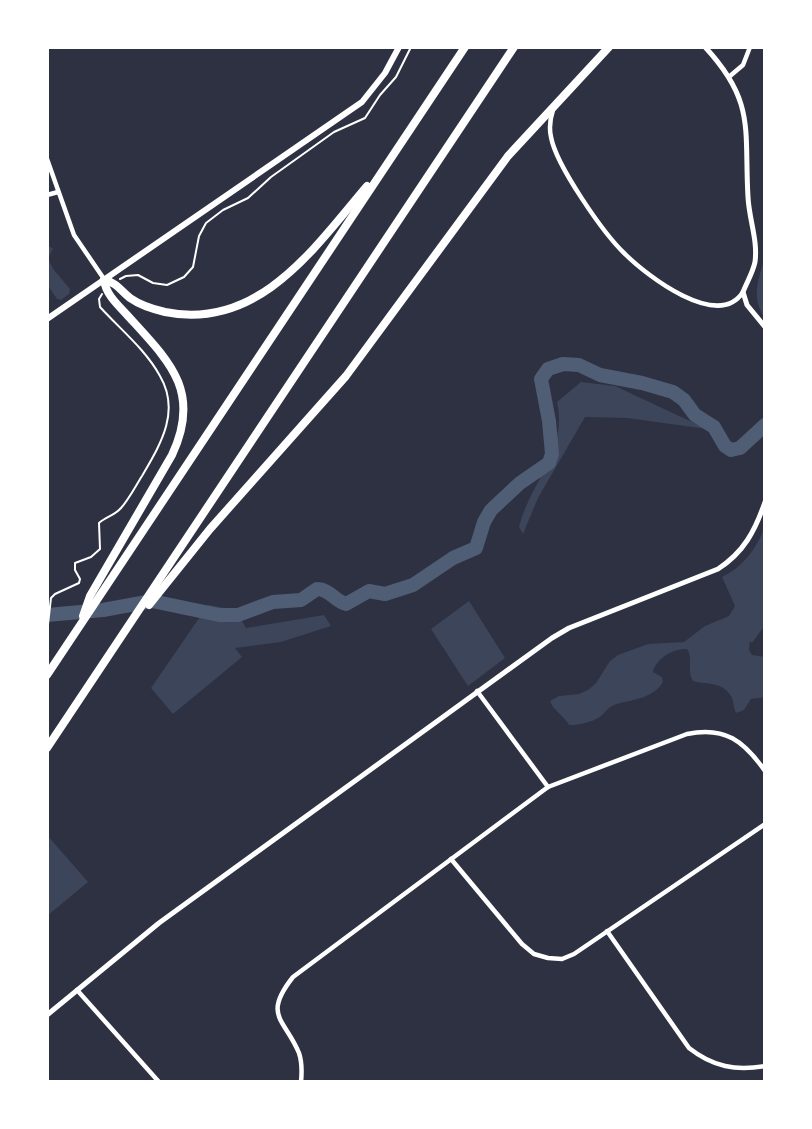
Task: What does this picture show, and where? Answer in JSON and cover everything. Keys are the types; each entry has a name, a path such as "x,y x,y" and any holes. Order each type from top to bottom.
{"highway":[{"path":"47,675 465,47"},
{"path":"47,748 514,47"},
{"path":"136,616 159,594 210,529 315,413 354,366 483,187 524,137 609,47"},
{"path":"104,280 113,282 139,303 164,312 201,313 238,304 274,285 299,265 383,169"},
{"path":"82,623 90,596 177,445 184,423 185,406 181,387 171,365 110,295 104,280"}],"main road":[{"path":"47,319 362,102 385,73 399,47"}],"street":[{"path":"555,103 550,121 552,142 593,216 624,253 662,284 708,305 723,305 738,299 743,292 755,264 755,247 747,198 745,119 730,76 705,47"},
{"path":"730,76 743,65 750,47"},
{"path":"47,159 75,238 104,280"},
{"path":"47,195 58,192"},
{"path":"743,292 747,305 765,327"},
{"path":"47,1014 159,923 384,762 477,691 569,628 718,569 730,561 748,541 765,502"},
{"path":"477,691 548,787"},
{"path":"301,1082 299,1053 283,1028 277,1011 281,992 293,977 548,787 704,730 738,740 752,752 765,771"},
{"path":"451,859 522,944 534,954 562,959 607,932 765,824"},
{"path":"607,932 689,1048 704,1060 720,1066 739,1069 765,1066"},
{"path":"77,990 159,1082"}],"path":[{"path":"127,276 138,275 163,285 172,284 184,277 194,265 198,236 206,223 223,210 248,198 271,177 334,132 365,118 380,94 399,72 411,47"},
{"path":"47,633 50,603 55,594 79,583 75,563 89,558 100,549 99,523 120,510 158,450 168,424 168,397 162,379 148,359 100,307 100,296"}],"shaded area":[{"path":"47,246 53,248 48,259 70,289 69,294 61,300 57,299 47,284"},
{"path":"765,256 765,319 760,311 757,295"},
{"path":"581,382 615,386 707,429 627,418 585,417 538,498 523,534 519,527 524,511 553,451 557,436 557,402"},
{"path":"765,526 765,625 752,643 750,641 749,650 752,655 765,657 765,697 751,699 744,710 736,713 731,696 723,688 693,681 689,653 687,649 682,649 671,652 658,662 653,672 662,677 663,682 653,692 614,705 595,720 569,725 550,701 559,696 588,690 596,683 610,661 618,655 648,644 684,642 705,626 729,616 735,606 722,577 748,556"},
{"path":"469,601 505,658 468,686 431,629"},
{"path":"208,605 236,610 246,628 324,615 331,626 281,642 235,648 242,657 173,714 151,688"},
{"path":"47,835 88,882 47,916"}],"waterway":[{"path":"47,615 103,610 152,601 219,615 238,615 273,602 301,600 317,589 346,604 369,591 385,594 413,585 453,558 476,548 484,522 491,510 520,483 549,463 552,454 549,421 541,379 548,369 563,364 579,365 600,375 673,392 684,400 695,415 714,427 725,446 731,450 740,448 765,425"}]}
